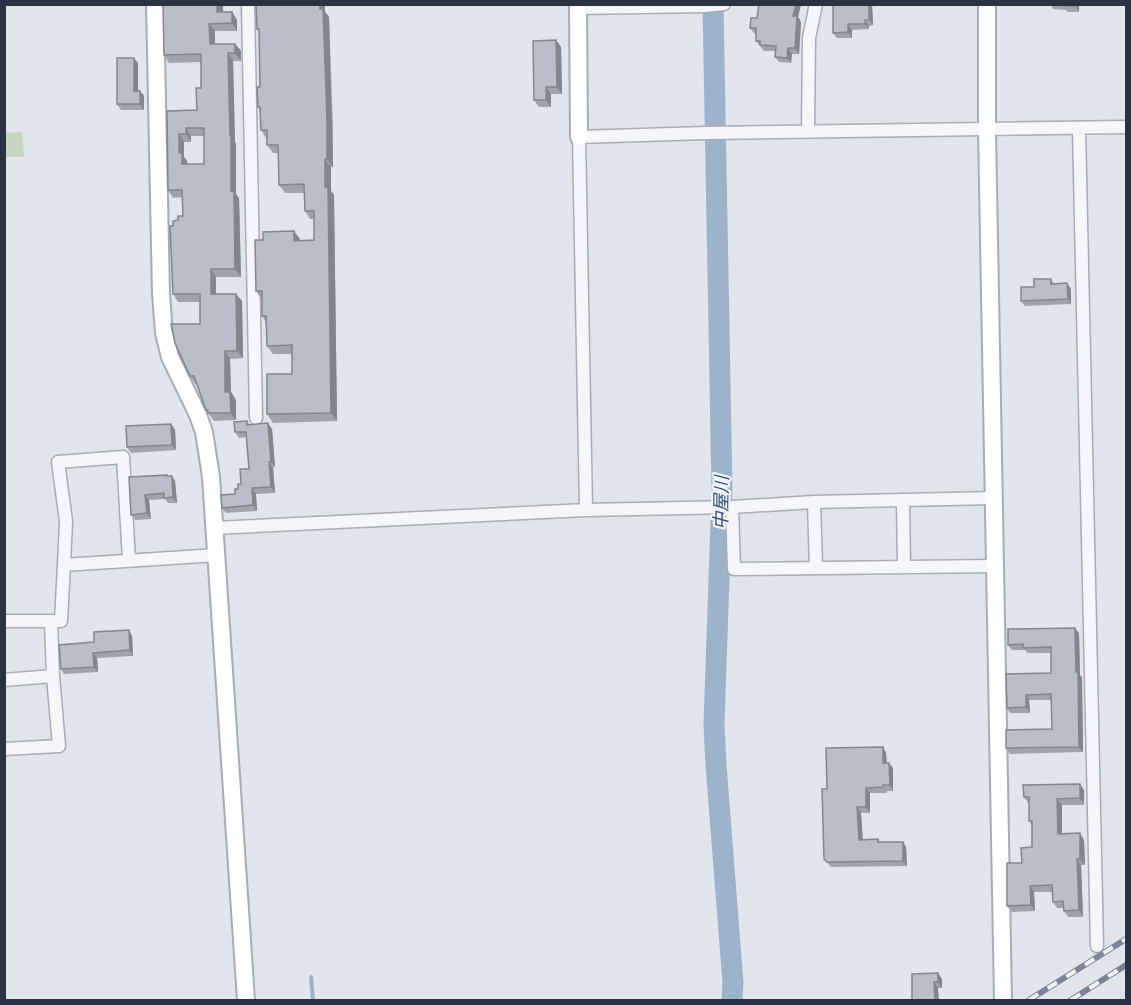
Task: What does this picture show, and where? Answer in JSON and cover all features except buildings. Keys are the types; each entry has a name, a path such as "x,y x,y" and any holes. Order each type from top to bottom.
{"street":[{"path":"155,4 161,294 164,333 170,357 204,432 211,477 246,1000"},
{"path":"248,4 256,417"},
{"path":"808,132 809,38 816,4"},
{"path":"987,4 987,130 1003,1000"},
{"path":"586,510 578,7 722,5"},
{"path":"579,137 1126,127"},
{"path":"1080,129 1096,946"},
{"path":"4,621 61,621 66,521 58,462 123,457 129,560"},
{"path":"215,528 586,510 725,508 814,502 993,498"},
{"path":"903,500 904,567"},
{"path":"814,502 816,568"},
{"path":"725,508 734,569 995,566"},
{"path":"64,565 217,555"},
{"path":"4,749 59,746 51,621"},
{"path":"4,680 53,676"}],"green space":[{"path":"22,132 24,157 5,157 5,133"}],"waterway":[{"name":"中屋川","path":"713,4 722,491 714,725 733,983 732,1000"},
{"path":"311,977 313,1000"}],"railway":[{"path":"1029,1000 1126,939"},
{"path":"1071,1000 1126,965"}]}
